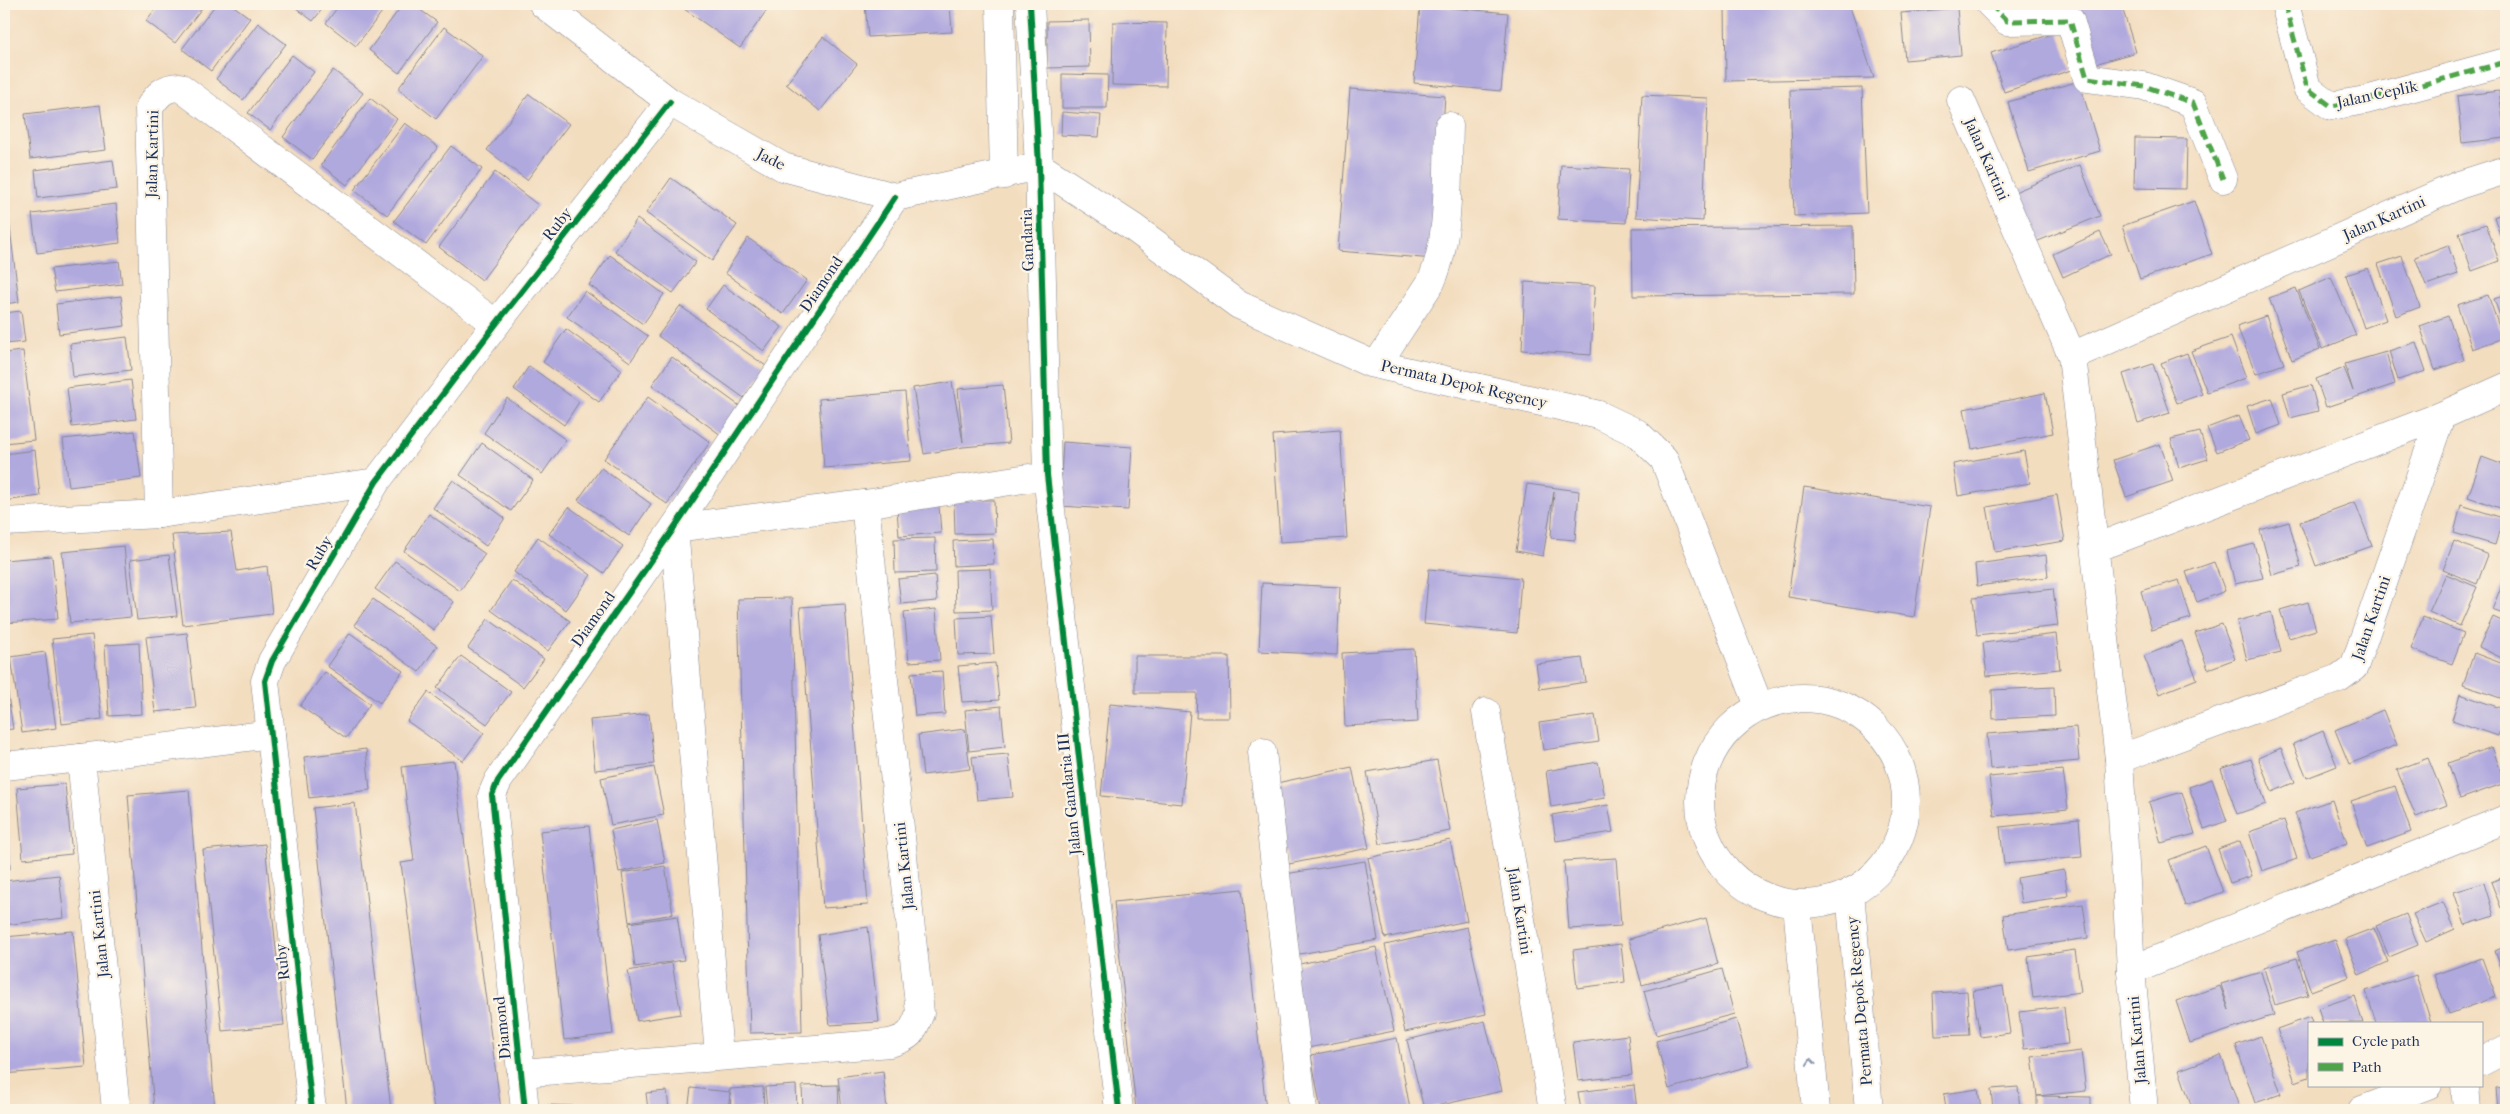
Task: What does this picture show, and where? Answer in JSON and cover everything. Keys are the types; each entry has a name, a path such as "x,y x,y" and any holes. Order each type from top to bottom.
{"street":[{"name":"Jade","path":"543,4 670,102 783,167 896,197 1039,166"},
{"path":"1000,4 1004,174"},
{"name":"Gandaria","path":"1030,4 1039,166 1038,476"},
{"path":"1990,4 2006,21 2070,20 2087,78 2144,86 2193,103 2223,179"},
{"name":"Jalan Ceplik","path":"2285,4 2307,88 2331,106 2366,100 2506,62"},
{"name":"Jalan Kartini","path":"158,514 149,108 161,92 169,87 180,87 496,324"},
{"name":"Jalan Kartini","path":"1961,100 2072,356 2119,758 2131,970 2144,1110"},
{"name":"Ruby","path":"312,1110 264,681 272,661 376,482 496,324 670,102"},
{"path":"1377,364 1431,282 1437,269 1443,246 1449,126"},
{"name":"Permata Depok Regency","path":"1039,166 1134,228 1239,305 1377,364 1599,415 1637,434 1664,459 1759,706"},
{"name":"Jalan Kartini","path":"2072,356 2459,185 2506,170"},
{"name":"Diamond","path":"525,1110 492,795 504,773 674,528 896,197"},
{"path":"2094,548 2441,416 2506,387"},
{"name":"Jalan Kartini","path":"2119,758 2339,678 2354,667 2441,416"},
{"path":"720,1055 674,528 865,504 1038,476"},
{"name":"Jalan Gandaria III","path":"1038,476 1119,1110"},
{"path":"4,522 158,514 376,482"},
{"name":"Jalan Kartini","path":"521,1073 720,1055 890,1043 905,1038 912,1033 920,1013 865,504"},
{"name":"Permata Depok Regency","path":"1792,697 1825,700 1857,712 1883,735 1900,765 1906,798 1902,833 1886,863 1862,886 1831,901 1797,905 1764,897 1735,879 1714,852 1701,820 1700,786 1710,754 1730,725 1759,706 1792,697"},
{"name":"Jalan Kartini","path":"1486,712 1553,1110"},
{"path":"4,766 271,734"},
{"path":"1262,752 1303,1110"},
{"name":"Jalan Kartini","path":"81,758 116,1110"},
{"path":"2131,970 2506,819"},
{"name":"Permata Depok Regency","path":"1850,892 1869,1110"},
{"path":"1797,905 1816,1110"},
{"path":"2482,1061 2506,1049"},
{"path":"2362,1110 2425,1086"},
{"path":"2466,1086 2468,1110"}],"building":[{"path":"159,4 205,4 175,43 146,21"},
{"path":"216,4 231,4 250,18 211,71 182,49"},
{"path":"291,4 326,4 313,21"},
{"path":"340,4 388,4 356,46 326,23"},
{"path":"403,4 412,4 437,22 399,73 369,50"},
{"path":"677,4 771,4 740,48"},
{"path":"865,4 950,4 952,32 868,37"},
{"path":"1725,4 1849,4 1874,78 1726,81"},
{"path":"2076,4 2121,4 2136,52 2095,64"},
{"path":"1420,5 1508,13 1501,91 1414,83"},
{"path":"1957,8 1961,55 1905,60 1901,13"},
{"path":"1089,20 1090,67 1047,68 1047,21"},
{"path":"1113,22 1167,23 1166,86 1112,85"},
{"path":"258,23 286,44 243,100 216,79"},
{"path":"444,27 483,56 436,119 398,89"},
{"path":"2059,32 2071,70 2004,92 1991,53"},
{"path":"823,37 857,64 820,111 786,84"},
{"path":"292,55 314,72 270,130 248,113"},
{"path":"333,70 363,93 312,159 283,137"},
{"path":"1062,74 1108,75 1107,108 1062,108"},
{"path":"2079,81 2100,151 2029,172 2008,102"},
{"path":"1862,88 1867,213 1794,216 1790,90"},
{"path":"1350,89 1445,96 1434,259 1338,251"},
{"path":"2499,91 2505,138 2462,143 2457,96"},
{"path":"529,94 569,124 527,180 487,150"},
{"path":"1642,95 1708,98 1703,221 1636,217"},
{"path":"370,98 397,119 347,185 321,165"},
{"path":"100,105 106,150 30,159 25,114"},
{"path":"1062,112 1101,115 1099,137 1061,135"},
{"path":"405,123 438,147 387,215 354,190"},
{"path":"2135,138 2187,139 2186,189 2134,188"},
{"path":"451,146 482,169 426,245 394,221"},
{"path":"113,160 117,189 38,198 35,170"},
{"path":"1561,165 1629,169 1626,223 1558,219"},
{"path":"2080,165 2100,216 2033,243 2012,193"},
{"path":"495,172 538,205 482,280 439,247"},
{"path":"671,178 737,225 712,261 646,213"},
{"path":"4,187 8,211 4,212"},
{"path":"2194,201 2212,254 2140,279 2122,226"},
{"path":"116,204 120,243 37,253 32,214"},
{"path":"2506,212 2506,252 2494,217"},
{"path":"637,219 696,262 673,293 615,251"},
{"path":"4,220 9,220 19,302 4,304"},
{"path":"2486,224 2499,261 2472,271 2459,233"},
{"path":"1853,226 1854,294 1633,296 1632,228"},
{"path":"2100,232 2111,254 2063,277 2053,254"},
{"path":"748,238 807,280 783,314 725,273"},
{"path":"2448,245 2458,274 2426,285 2415,257"},
{"path":"610,255 664,294 643,324 589,285"},
{"path":"2402,256 2420,307 2396,316 2378,264"},
{"path":"119,261 122,284 55,292 51,269"},
{"path":"2368,268 2386,320 2364,328 2346,275"},
{"path":"2331,277 2356,335 2322,349 2299,291"},
{"path":"1525,282 1595,286 1591,355 1522,350"},
{"path":"723,285 782,327 764,351 706,309"},
{"path":"2296,288 2320,349 2292,360 2269,298"},
{"path":"585,291 648,336 630,362 567,317"},
{"path":"2488,295 2503,338 2472,349 2457,305"},
{"path":"2506,295 2506,333 2494,299"},
{"path":"121,296 125,326 59,334 56,304"},
{"path":"680,306 766,366 744,398 658,336"},
{"path":"21,311 25,342 4,344 4,313"},
{"path":"2266,316 2284,364 2256,374 2237,326"},
{"path":"2448,316 2464,360 2435,370 2420,326"},
{"path":"566,329 622,370 599,402 543,362"},
{"path":"127,337 131,370 73,377 70,344"},
{"path":"2231,337 2246,378 2207,392 2191,351"},
{"path":"2416,342 2426,371 2398,380 2389,351"},
{"path":"23,351 34,440 4,443 4,353"},
{"path":"2386,352 2395,384 2326,407 2316,379 2344,368 2353,391 2345,364"},
{"path":"2187,353 2202,394 2177,403 2161,363"},
{"path":"672,357 741,407 721,435 652,385"},
{"path":"2153,364 2170,413 2138,423 2123,374"},
{"path":"529,366 579,402 564,425 514,389"},
{"path":"131,380 136,419 72,427 67,388"},
{"path":"952,382 963,442 958,389 1003,385 1009,443 963,447 924,454 913,388"},
{"path":"2311,385 2318,411 2290,418 2283,393"},
{"path":"905,392 911,461 824,468 819,399"},
{"path":"2045,393 2053,433 1972,449 1964,409"},
{"path":"648,397 710,442 667,504 604,459"},
{"path":"507,398 566,440 542,474 484,433"},
{"path":"2272,398 2281,425 2256,434 2247,406"},
{"path":"2239,416 2249,440 2217,452 2207,428"},
{"path":"1340,430 1347,538 1280,542 1273,435"},
{"path":"135,431 141,478 69,487 63,439"},
{"path":"2200,432 2208,459 2179,468 2171,439"},
{"path":"1063,442 1132,447 1128,510 1059,506"},
{"path":"482,443 533,480 511,511 460,475"},
{"path":"2160,444 2173,481 2126,497 2113,460"},
{"path":"35,450 40,496 4,501 4,454"},
{"path":"2024,451 2030,483 1958,496 1953,464"},
{"path":"2482,457 2506,466 2506,510 2468,497"},
{"path":"601,468 651,504 629,536 578,500"},
{"path":"453,480 505,518 486,546 433,508"},
{"path":"1527,484 1579,491 1575,540 1551,538 1554,491 1543,556 1516,551"},
{"path":"1804,487 1930,507 1914,617 1788,597"},
{"path":"2057,495 2065,541 1995,552 1987,507"},
{"path":"954,500 994,500 995,533 955,534"},
{"path":"2355,502 2372,546 2316,566 2300,522"},
{"path":"2461,505 2503,518 2495,545 2454,533"},
{"path":"939,506 941,533 899,536 897,509"},
{"path":"569,507 623,546 604,573 549,534"},
{"path":"429,514 485,554 460,591 404,551"},
{"path":"2289,522 2301,567 2272,575 2260,530"},
{"path":"231,532 237,571 267,566 272,614 183,625 172,535"},
{"path":"538,537 591,575 566,610 514,572"},
{"path":"935,538 936,572 895,573 894,539"},
{"path":"993,539 994,564 954,566 953,541"},
{"path":"2454,541 2488,555 2477,584 2443,570"},
{"path":"2254,544 2263,578 2235,584 2227,551"},
{"path":"124,546 131,617 70,623 62,552"},
{"path":"169,555 177,616 137,620 130,560"},
{"path":"2046,555 2048,577 1977,586 1975,564"},
{"path":"52,556 58,619 4,623 4,560"},
{"path":"395,561 454,602 434,630 375,589"},
{"path":"2214,562 2225,591 2197,602 2186,572"},
{"path":"990,569 992,610 956,611 955,570"},
{"path":"1429,569 1521,578 1517,633 1424,624"},
{"path":"2446,574 2477,587 2460,626 2429,612"},
{"path":"935,575 937,601 901,604 898,579"},
{"path":"2506,577 2506,615 2492,610"},
{"path":"512,580 570,621 548,651 491,610"},
{"path":"2179,580 2191,618 2152,630 2141,591"},
{"path":"1262,583 1340,587 1337,655 1259,651"},
{"path":"2053,589 2058,626 1977,635 1973,598"},
{"path":"792,598 802,1032 750,1033 738,599"},
{"path":"373,599 437,646 419,672 354,625"},
{"path":"2308,602 2316,630 2289,638 2280,610"},
{"path":"845,604 868,905 823,908 800,607"},
{"path":"936,609 940,660 909,662 904,612"},
{"path":"2271,612 2281,652 2247,660 2237,621"},
{"path":"991,616 994,654 958,655 956,618"},
{"path":"2423,617 2464,633 2452,664 2411,649"},
{"path":"2493,617 2506,623 2506,660 2479,647"},
{"path":"488,619 544,659 523,687 468,648"},
{"path":"2222,624 2235,659 2208,669 2195,633"},
{"path":"187,633 196,708 155,712 146,637"},
{"path":"350,633 403,671 380,703 327,666"},
{"path":"2056,634 2060,669 1987,676 1983,643"},
{"path":"92,635 102,719 62,724 52,639"},
{"path":"2182,641 2197,679 2159,694 2144,656"},
{"path":"139,643 142,714 109,716 105,645"},
{"path":"1414,649 1418,722 1345,726 1342,653"},
{"path":"45,652 56,728 22,733 11,657"},
{"path":"2474,653 2506,665 2506,700 2463,685"},
{"path":"461,656 511,692 487,724 437,688"},
{"path":"1135,656 1229,656 1230,718 1196,718 1197,693 1135,693"},
{"path":"1582,658 1586,682 1540,689 1536,664"},
{"path":"995,663 999,700 962,702 958,666"},
{"path":"4,667 13,729 4,730"},
{"path":"942,671 945,714 915,716 911,673"},
{"path":"325,672 370,704 346,738 300,706"},
{"path":"2054,687 2055,716 1993,719 1992,690"},
{"path":"428,692 484,733 463,761 407,721"},
{"path":"2460,694 2506,710 2498,736 2452,720"},
{"path":"1110,704 1190,712 1182,804 1101,796"},
{"path":"1001,706 1005,747 969,751 965,710"},
{"path":"2383,710 2397,745 2349,764 2335,730"},
{"path":"649,714 654,764 595,770 590,720"},
{"path":"1595,715 1599,742 1543,750 1539,723"},
{"path":"2076,727 2079,761 1990,769 1987,734"},
{"path":"965,729 970,769 923,775 918,735"},
{"path":"2323,731 2337,766 2307,778 2293,744"},
{"path":"2492,747 2505,783 2460,799 2448,763"},
{"path":"2281,748 2295,782 2272,792 2258,758"},
{"path":"366,749 370,790 309,798 304,757"},
{"path":"1008,754 1013,797 977,800 972,757"},
{"path":"2428,758 2447,805 2416,817 2397,770"},
{"path":"2251,759 2266,804 2237,814 2221,769"},
{"path":"1437,760 1450,831 1380,844 1367,772"},
{"path":"454,761 501,1110 434,1110 428,1066 401,863 414,861 402,767"},
{"path":"1598,762 1605,798 1551,807 1546,771"},
{"path":"654,767 664,815 611,825 601,778"},
{"path":"1352,767 1369,848 1289,864 1272,784"},
{"path":"2063,770 2068,809 1994,816 1989,777"},
{"path":"2212,779 2227,821 2204,829 2189,787"},
{"path":"65,784 72,854 23,859 17,788"},
{"path":"2395,786 2411,832 2367,848 2351,801"},
{"path":"189,790 215,1110 154,1110 128,795"},
{"path":"2182,792 2195,834 2161,843 2149,802"},
{"path":"2332,800 2347,843 2310,856 2295,813"},
{"path":"4,801 7,801 10,869 4,869"},
{"path":"355,803 391,1110 347,1110 313,808"},
{"path":"1608,805 1613,832 1556,841 1552,815"},
{"path":"2079,819 2082,857 2004,864 2000,827"},
{"path":"657,820 665,863 619,872 611,830"},
{"path":"2284,820 2297,859 2262,871 2249,832"},
{"path":"589,826 613,1034 564,1040 540,831"},
{"path":"1450,840 1467,921 1385,938 1368,858"},
{"path":"2240,841 2252,876 2230,883 2218,849"},
{"path":"265,844 284,1025 222,1031 203,850"},
{"path":"2206,846 2223,892 2185,906 2169,860"},
{"path":"1616,858 1621,926 1569,929 1564,861"},
{"path":"1365,861 1378,940 1294,955 1279,875"},
{"path":"665,866 673,914 629,922 622,873"},
{"path":"2064,870 2068,896 2021,903 2017,878"},
{"path":"59,875 64,918 4,925 4,881"},
{"path":"2506,876 2506,906 2501,908 2491,882"},
{"path":"2484,883 2494,916 2465,925 2454,892"},
{"path":"1242,889 1266,1110 1136,1110 1114,902"},
{"path":"2443,902 2455,929 2426,942 2413,914"},
{"path":"2083,904 2088,938 2008,950 2003,915"},
{"path":"2406,914 2418,945 2389,957 2376,926"},
{"path":"677,916 684,960 635,967 629,923"},
{"path":"1706,918 1718,964 1642,985 1629,939"},
{"path":"868,927 879,1022 830,1025 818,935"},
{"path":"1467,927 1486,1014 1405,1032 1385,945"},
{"path":"2374,928 2388,962 2359,975 2345,939"},
{"path":"73,931 86,1067 4,1074 4,937"},
{"path":"2335,939 2349,977 2311,991 2297,952"},
{"path":"1621,944 1625,982 1577,988 1573,950"},
{"path":"2506,946 2506,981 2495,951"},
{"path":"1376,947 1394,1031 1308,1048 1291,966"},
{"path":"2075,950 2081,992 2033,998 2028,957"},
{"path":"2297,958 2308,995 2275,1005 2264,968"},
{"path":"2482,958 2496,997 2449,1014 2434,975"},
{"path":"672,963 681,1014 637,1021 628,971"},
{"path":"1722,969 1734,1014 1656,1035 1644,991"},
{"path":"2261,972 2274,1015 2190,1043 2176,1001 2220,986 2229,1010 2221,984"},
{"path":"2416,975 2431,1022 2376,1022 2366,991"},
{"path":"2003,986 2010,1033 1980,1037 1973,991"},
{"path":"1967,991 1970,1035 1935,1036 1933,993"},
{"path":"2354,996 2363,1022 2323,1022 2318,1008"},
{"path":"2064,1007 2068,1044 2024,1049 2019,1012"},
{"path":"2310,1017 2312,1022 2308,1022 2308,1077 2295,1082 2277,1029"},
{"path":"1736,1019 1749,1066 1669,1089 1656,1041"},
{"path":"1485,1021 1502,1091 1424,1109 1407,1040"},
{"path":"1628,1035 1632,1075 1578,1081 1573,1042"},
{"path":"2261,1036 2281,1094 2255,1103 2236,1045"},
{"path":"1397,1038 1410,1109 1321,1110 1311,1055"},
{"path":"2081,1051 2086,1091 2037,1096 2032,1057"},
{"path":"2221,1055 2240,1110 2193,1110 2179,1070"},
{"path":"883,1071 887,1110 842,1110 838,1077"},
{"path":"796,1085 797,1110 767,1110 765,1087"},
{"path":"838,1085 839,1110 803,1110 802,1086"},
{"path":"1634,1085 1637,1110 1581,1110 1578,1092"},
{"path":"763,1087 764,1110 731,1110 730,1093 728,1110 688,1110 691,1088 730,1092 730,1089"},
{"path":"2018,1087 2020,1110 1993,1110 1991,1089"},
{"path":"2506,1088 2506,1110 2498,1110 2496,1089"},
{"path":"1978,1089 1981,1110 1946,1110 1944,1094"},
{"path":"667,1091 669,1110 648,1110 646,1093"},
{"path":"2037,1096 2091,1097 2091,1110 2037,1110"},
{"path":"548,1105 642,1109 642,1110 548,1110"}],"marked path":[{"path":"1990,4 2007,21 2070,20 2087,78 2144,86 2193,103 2223,179"},
{"path":"2285,4 2307,88 2331,106 2366,100 2506,62"}],"cycle path":[{"path":"1030,4 1039,166 1047,475 1119,1110"},
{"path":"312,1110 265,681 272,661 376,482 496,324 670,102"},
{"path":"525,1110 492,795 498,781 674,528 895,197"}]}
